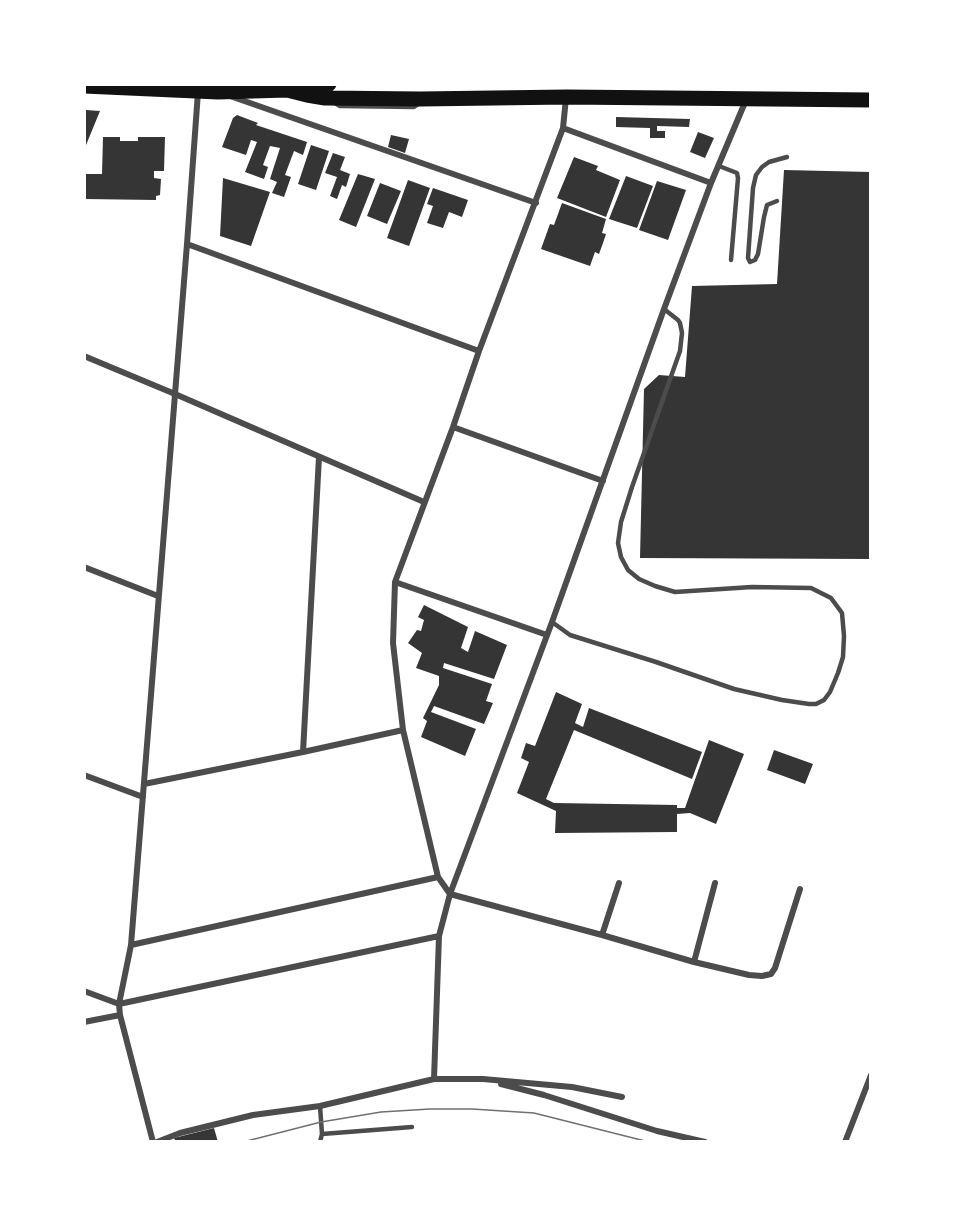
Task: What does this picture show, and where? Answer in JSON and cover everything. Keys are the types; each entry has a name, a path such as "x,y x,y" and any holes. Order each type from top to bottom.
{"main road":[{"path":"426,99 436,84"},
{"path":"84,86 218,92 327,91 426,99 567,97 871,100"}],"street":[{"path":"198,91 131,945 119,1004 120,1016 155,1142 180,1133 253,1115 320,1106 434,1079 483,1080 572,1087 622,1097"},
{"path":"218,92 536,203"},
{"path":"567,97 563,128 395,582 393,643 403,730 438,877 450,894 694,962 762,976 771,974 775,968 800,889"},
{"path":"434,1079 439,936 450,894 552,622 664,309 711,183 746,99"},
{"path":"563,128 711,183"},
{"path":"187,244 479,351"},
{"path":"84,356 424,502"},
{"path":"453,427 603,481"},
{"path":"303,752 319,457"},
{"path":"84,567 158,596"},
{"path":"395,582 547,635"},
{"path":"144,784 403,730"},
{"path":"84,775 142,797"},
{"path":"131,945 438,877"},
{"path":"602,935 619,883"},
{"path":"694,962 715,883"},
{"path":"84,991 119,1004 439,936"},
{"path":"84,1022 120,1016"},
{"path":"845,1142 871,1075"},
{"path":"483,1080 544,1095 657,1131 705,1142"}],"lane":[{"path":"777,201 767,205 758,254 755,260 750,262 748,258 752,199 756,175 769,162 788,157"},
{"path":"719,166 736,173 738,178 731,260"},
{"path":"552,622 570,635 734,689 782,700 816,704 824,700 830,692 838,673 843,657 842,613 831,598 811,588 752,587 675,592 639,579 628,570 621,557 618,543 621,522 680,351 682,333 680,323 664,309"},
{"path":"320,1106 322,1134 320,1142"},
{"path":"322,1134 412,1127"}],"building":[{"path":"86,110 100,111 84,150 84,114"},
{"path":"237,115 258,123 256,125 307,142 303,155 294,151 285,175 291,177 284,197 272,193 277,182 270,179 280,148 270,146 263,165 268,167 264,179 245,172 257,142 251,140 246,155 222,147 233,118"},
{"path":"616,117 690,119 689,127 657,126 657,131 665,131 665,138 650,138 650,128 616,127"},
{"path":"698,132 714,138 705,158 690,152"},
{"path":"391,135 409,139 405,153 388,147"},
{"path":"103,137 120,137 120,141 138,141 138,137 165,137 164,171 154,171 154,178 161,179 160,195 156,196 156,200 84,199 84,174 102,174"},
{"path":"311,145 329,151 316,190 298,184"},
{"path":"333,153 345,157 340,170 350,174 346,187 342,185 337,199 330,196 337,177 325,173"},
{"path":"574,157 598,166 596,170 620,180 606,217 557,198"},
{"path":"784,170 871,172 871,559 640,558 644,389 659,375 685,377 692,286 777,284"},
{"path":"358,174 375,179 356,227 339,220"},
{"path":"626,176 653,186 637,228 609,219"},
{"path":"223,178 270,192 251,246 220,236"},
{"path":"408,180 430,188 409,246 387,238"},
{"path":"657,181 686,190 668,240 639,230"},
{"path":"380,183 401,191 387,224 367,216"},
{"path":"433,188 468,200 462,217 449,212 443,228 427,223 433,206 427,204"},
{"path":"562,203 606,219 602,233 606,234 603,243 599,254 595,252 590,266 541,249 550,224 554,225"},
{"path":"424,605 468,627 461,648 468,652 475,631 507,645 494,679 444,663 443,668 492,684 486,701 493,703 484,724 434,706 431,712 476,729 465,756 421,737 427,721 423,718 439,685 439,676 416,668 422,653 408,643 417,630 421,631 424,620 418,617"},
{"path":"556,692 582,704 575,723 583,727 589,708 702,752 692,779 574,730 546,799 554,803 677,805 677,808 685,808 709,740 744,754 716,824 690,813 677,814 677,832 555,833 556,811 517,793 529,762 521,758 526,743 535,746"},
{"path":"774,750 813,764 805,784 767,770"},
{"path":"214,1128 218,1142 176,1142 174,1138"}],"tram line":[{"path":"243,1142 321,1122 381,1112 430,1109 534,1113 649,1142"}]}
